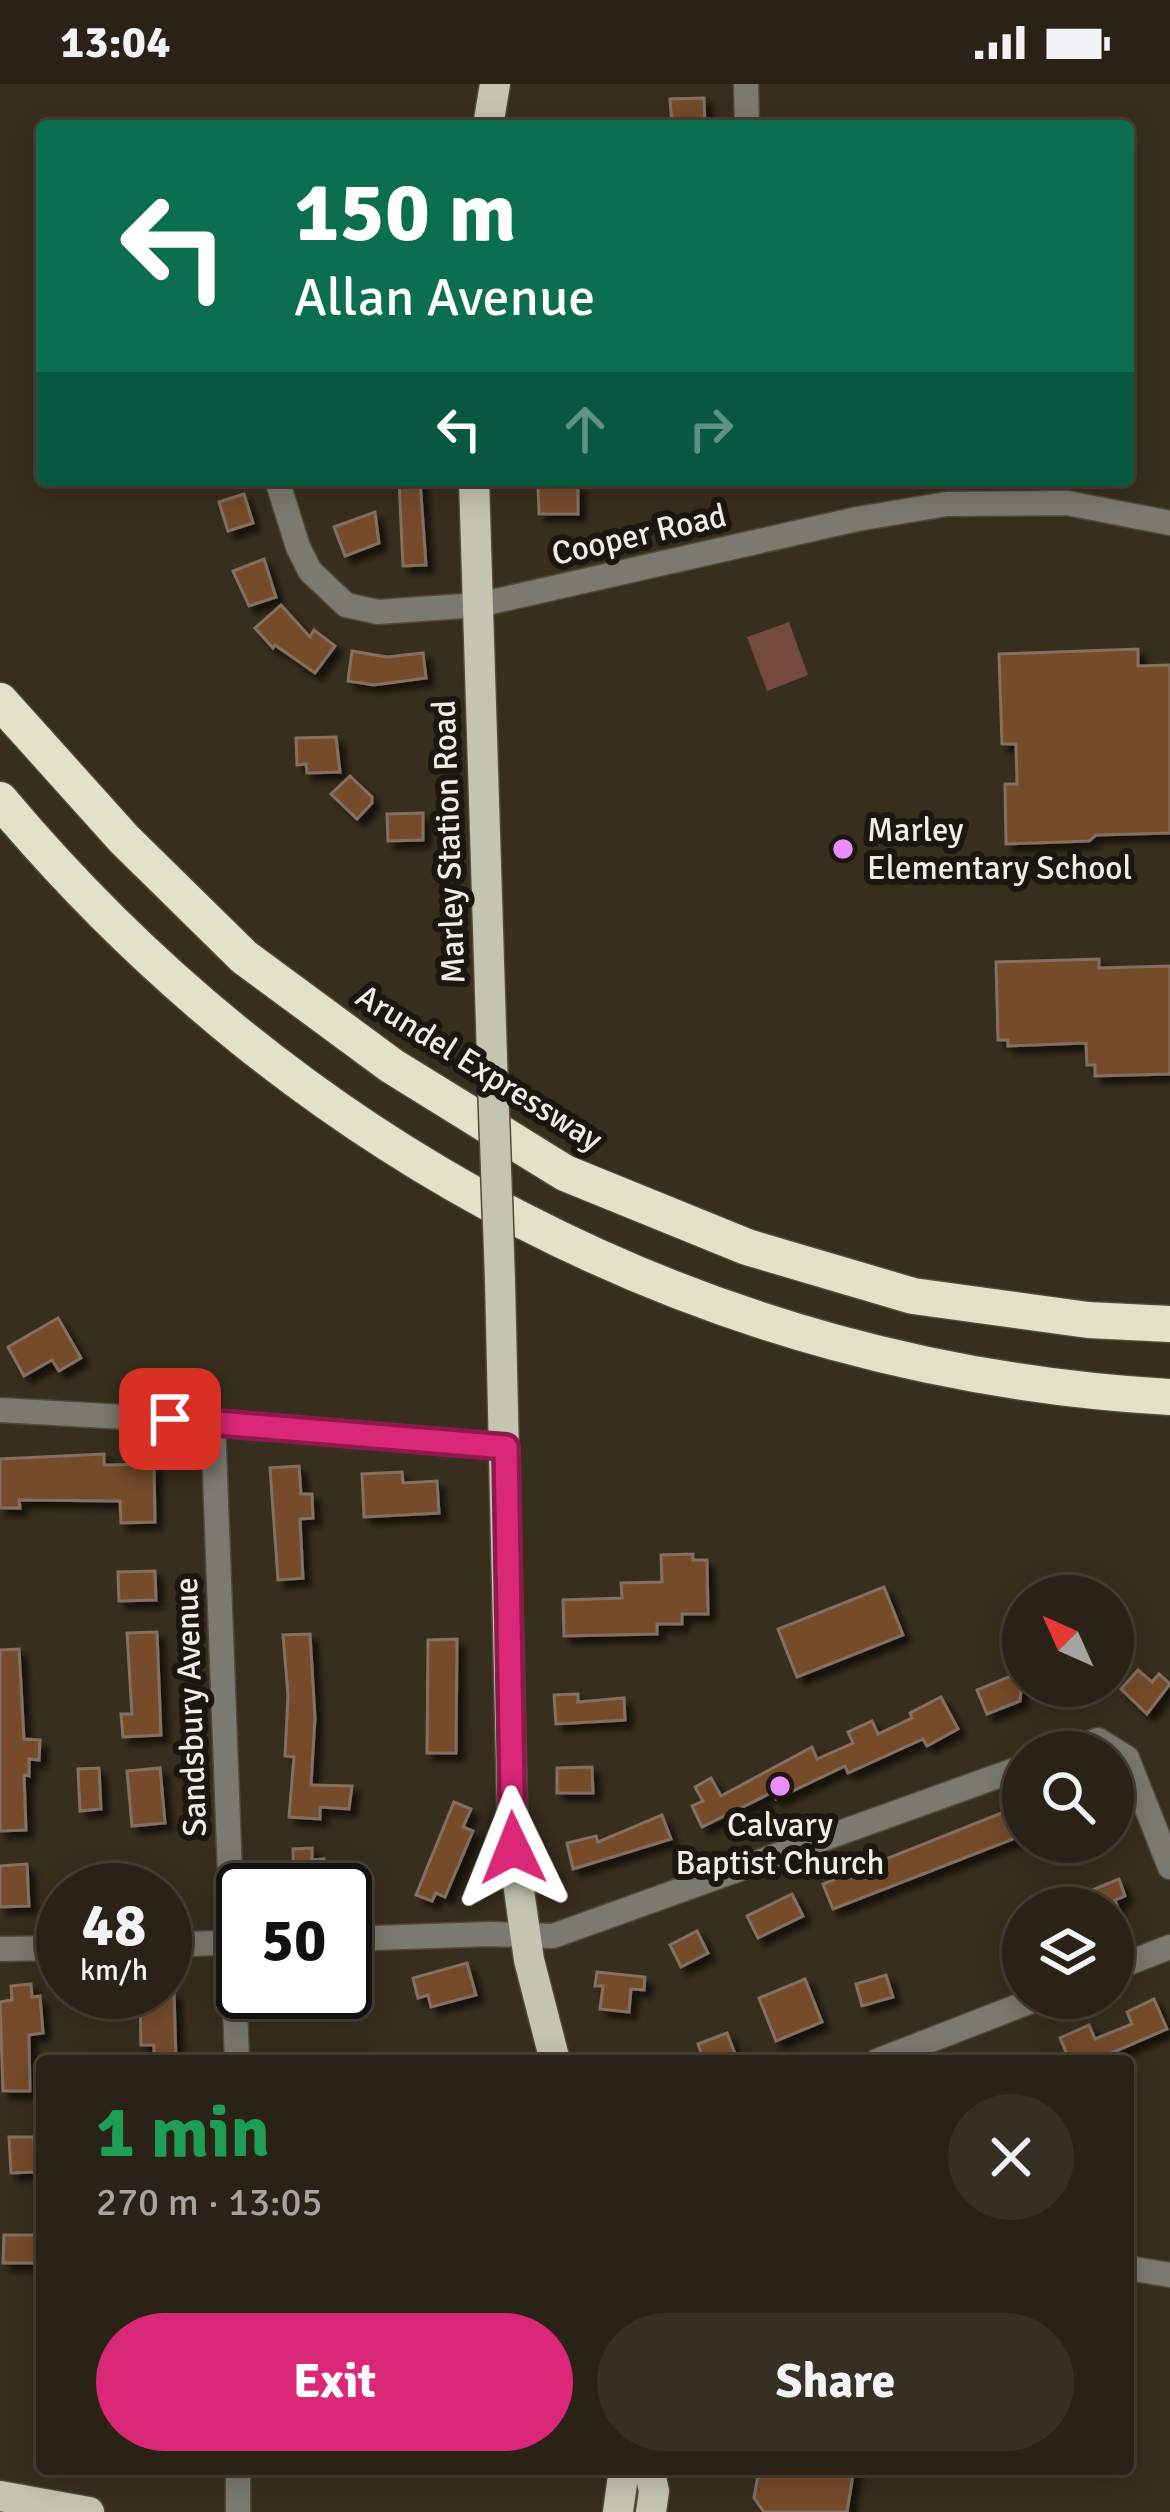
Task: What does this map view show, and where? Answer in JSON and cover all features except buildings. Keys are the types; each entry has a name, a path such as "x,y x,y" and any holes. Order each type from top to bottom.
{"highway":[{"name":"Arundel Expressway","path":"0,701 124,839 244,957 392,1066 565,1173 746,1247 914,1296 1088,1320 1170,1324"},
{"path":"0,800 105,917 254,1052 410,1159 542,1230 652,1280 821,1338 981,1374 1170,1397"}],"main road":[{"path":"489,120 496,84"},
{"name":"Marley Station Road","path":"474,486 506,1447 511,1813 524,1935 554,2055"},
{"path":"617,2512 623,2475"},
{"path":"650,2475 651,2512"},
{"path":"0,2496 89,2512"}],"street":[{"path":"746,84 747,120"},
{"name":"Cooper Road","path":"279,486 310,571 346,605 378,612 478,605 857,519 947,504 1067,503 1170,524"},
{"path":"0,1410 506,1447"},
{"name":"Sandsbury Avenue","path":"213,1422 234,1863"},
{"path":"372,1938 553,1936 1002,1775"},
{"path":"1134,1776 1170,1867"},
{"path":"1134,1961 1170,1947"},
{"path":"0,1949 36,1948"},
{"path":"892,2055 1002,2012"},
{"name":"Sandsbury Avenue","path":"237,2019 237,2055"},
{"path":"1134,2269 1170,2275"},
{"path":"238,2475 238,2512"}],"shaded area":[{"path":"789,622 808,675 767,691 747,637"}],"place":[{"name":"Marley Elementary School","path":"843,849"},
{"name":"Calvary Baptist Church","path":"780,1786"}],"route":[{"path":"170,1419 506,1447 513,1848"}]}
